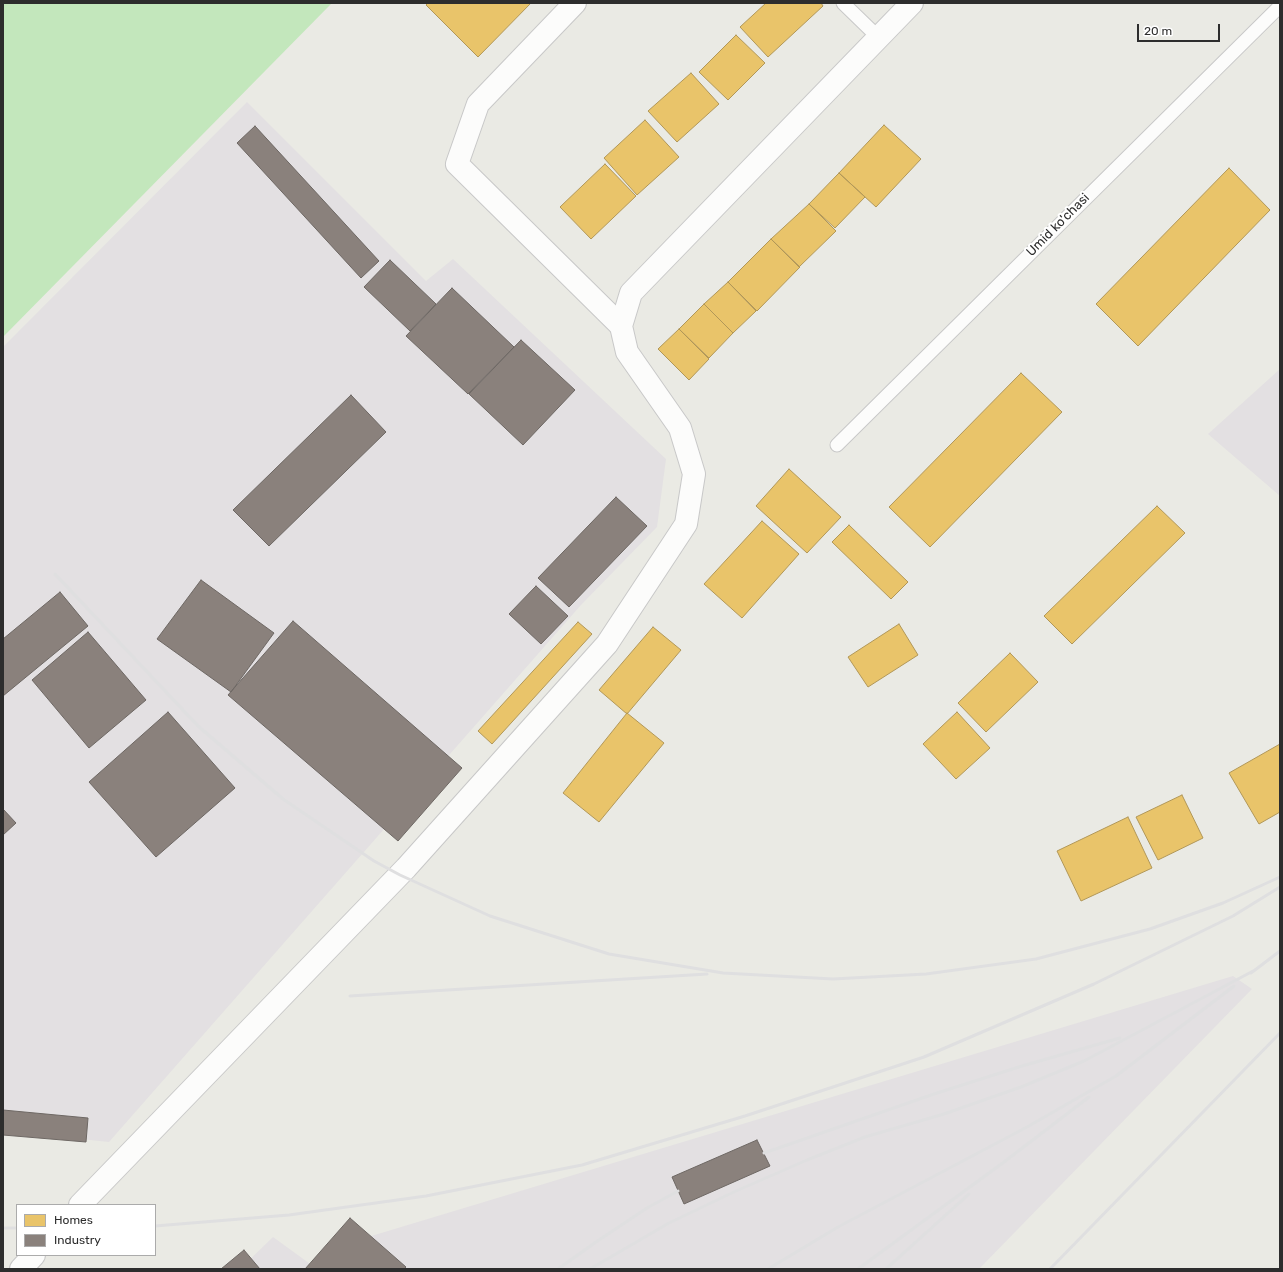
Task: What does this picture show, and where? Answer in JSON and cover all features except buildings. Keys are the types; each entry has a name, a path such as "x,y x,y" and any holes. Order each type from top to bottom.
{"street":[{"path":"575,3 478,104 457,164 621,326"},
{"path":"81,1204 406,868 607,644 686,524 694,474 680,428 627,352 621,326 631,293 912,3"},
{"path":"21,1269 33,1256"}],"lane":[{"path":"843,3 879,38"},
{"name":"Umid ko'chasi","path":"837,445 1280,6"}],"shaded area":[{"path":"247,102 426,281 453,259 666,459 657,527 581,605 109,1142 3,1131 3,347"},
{"path":"1280,369 1280,496 1208,434"},
{"path":"1233,976 1252,989 979,1269 335,1269 368,1237"},
{"path":"273,1237 317,1269 240,1269"}],"green space":[{"path":"3,3 332,3 3,337"}],"railway":[{"path":"55,574 198,726 283,799 374,861 400,875 490,916 609,954 723,973 833,979 926,974 1036,959 1150,929 1223,903 1280,877"},
{"path":"156,1226 289,1215 426,1196 582,1165 745,1116 924,1057 1094,984 1233,916 1280,887"},
{"path":"1251,973 1280,951"},
{"path":"590,1269 669,1223 736,1191 807,1160 865,1137 944,1114 1021,1087 1084,1061 1255,970"},
{"path":"350,996 707,974"},
{"path":"768,1269 838,1227 1027,1127 1116,1076 1234,986"},
{"path":"1050,1269 1280,1033"},
{"path":"764,1153 934,1094 1022,1066 1120,1038"},
{"path":"858,1269 1004,1162 1089,1097"},
{"path":"558,1269 647,1208 678,1191"},
{"path":"886,1269 969,1194"},
{"path":"3,1228 16,1228"}]}
